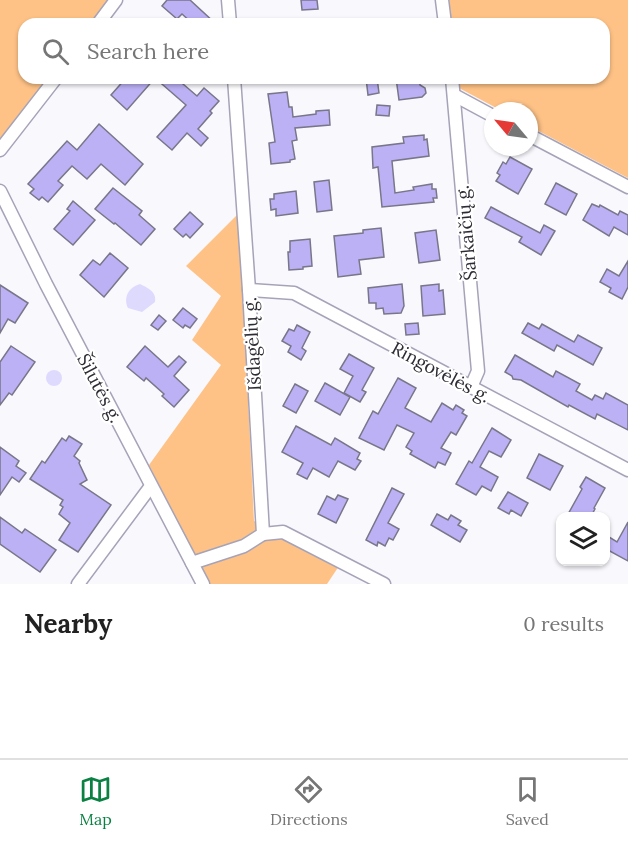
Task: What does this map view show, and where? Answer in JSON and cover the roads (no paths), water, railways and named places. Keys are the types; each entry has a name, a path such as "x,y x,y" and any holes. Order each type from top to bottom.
{"street":[{"path":"102,18 116,0"},
{"path":"228,0 230,18"},
{"path":"442,0 444,18"},
{"path":"0,150 51,84"},
{"name":"Išdagėlių g.","path":"234,84 263,534"},
{"name":"Šarkaičių g.","path":"453,84 478,371 471,387"},
{"path":"454,95 484,111"},
{"path":"538,140 628,187"},
{"name":"Šilutės g.","path":"0,191 46,284 203,584"},
{"name":"Ringovėlės g.","path":"249,290 294,293 628,470"},
{"path":"78,584 151,486"},
{"path":"192,563 244,546 263,534 283,532 384,584"}]}
